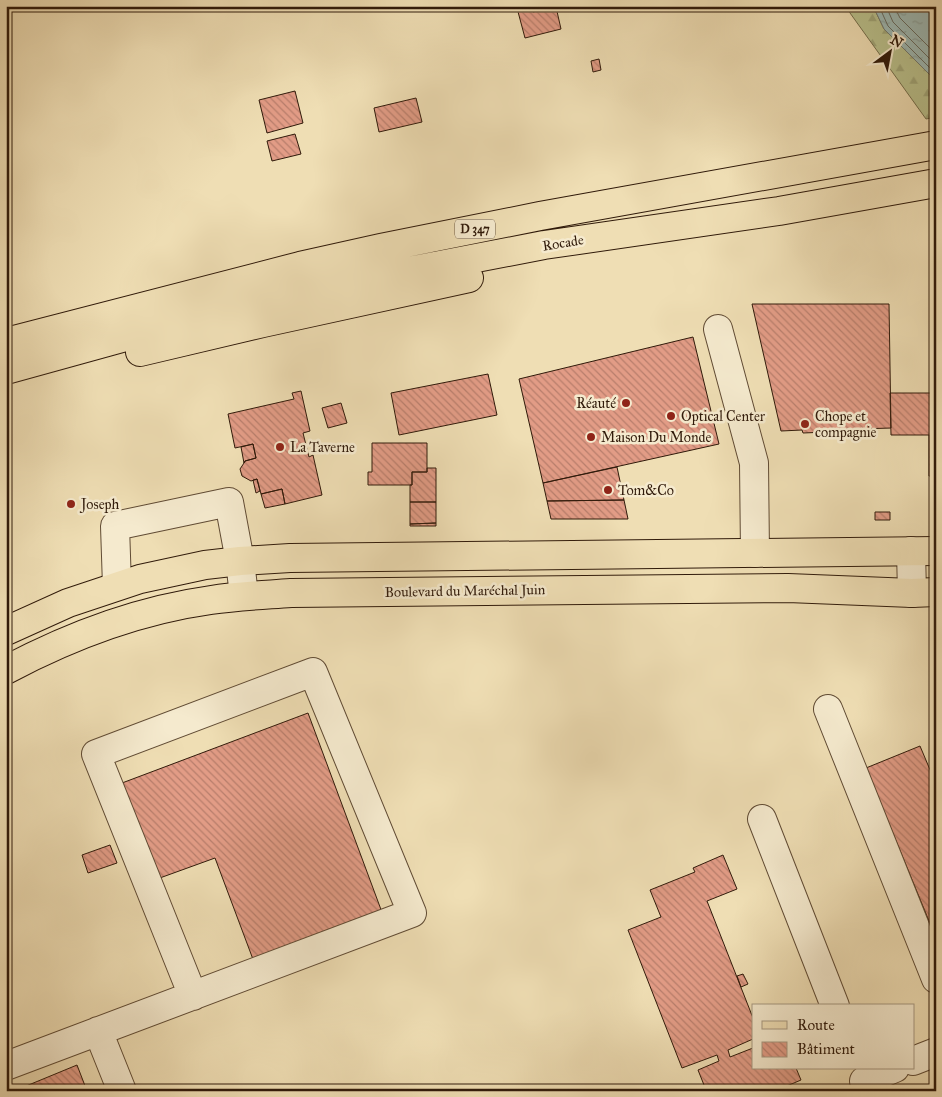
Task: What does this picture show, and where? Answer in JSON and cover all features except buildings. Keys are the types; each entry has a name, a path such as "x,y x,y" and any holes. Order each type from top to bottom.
{"main road":[{"name":"D 347","path":"6,342 300,266 382,248 530,218 936,145"},
{"name":"Rocade","path":"6,370 234,308 397,273 535,247 779,211 936,183"},
{"path":"6,389 136,353 263,323 779,211"},
{"path":"6,631 68,603 116,586 205,565 240,561 290,558 924,551"},
{"name":"Boulevard du Maréchal Juin","path":"6,670 64,642 144,614 210,600 244,596 291,593 778,588 924,593"}],"lane":[{"path":"718,329 754,463 755,553"},
{"path":"116,586 115,526 229,502 240,561 244,596"},
{"path":"924,551 924,593"},
{"path":"6,1066 193,996 412,913 313,672 96,754 193,996"},
{"path":"828,708 936,980"},
{"path":"762,819 834,1004"},
{"path":"98,1031 122,1091"},
{"path":"914,1061 936,1052"},
{"path":"864,1080 890,1070"}],"green space":[{"path":"845,6 873,6 884,29 936,81 936,117 926,119"}],"water":[{"path":"873,6 936,6 936,81 884,29"}],"place":[{"name":"Réauté","path":"626,403"},
{"name":"Optical Center","path":"671,416"},
{"name":"Chope et compagnie","path":"805,424"},
{"name":"Maison Du Monde","path":"591,437"},
{"name":"La Taverne","path":"280,447"},
{"name":"Tom&Co","path":"608,490"},
{"name":"Joseph","path":"71,504"}]}
